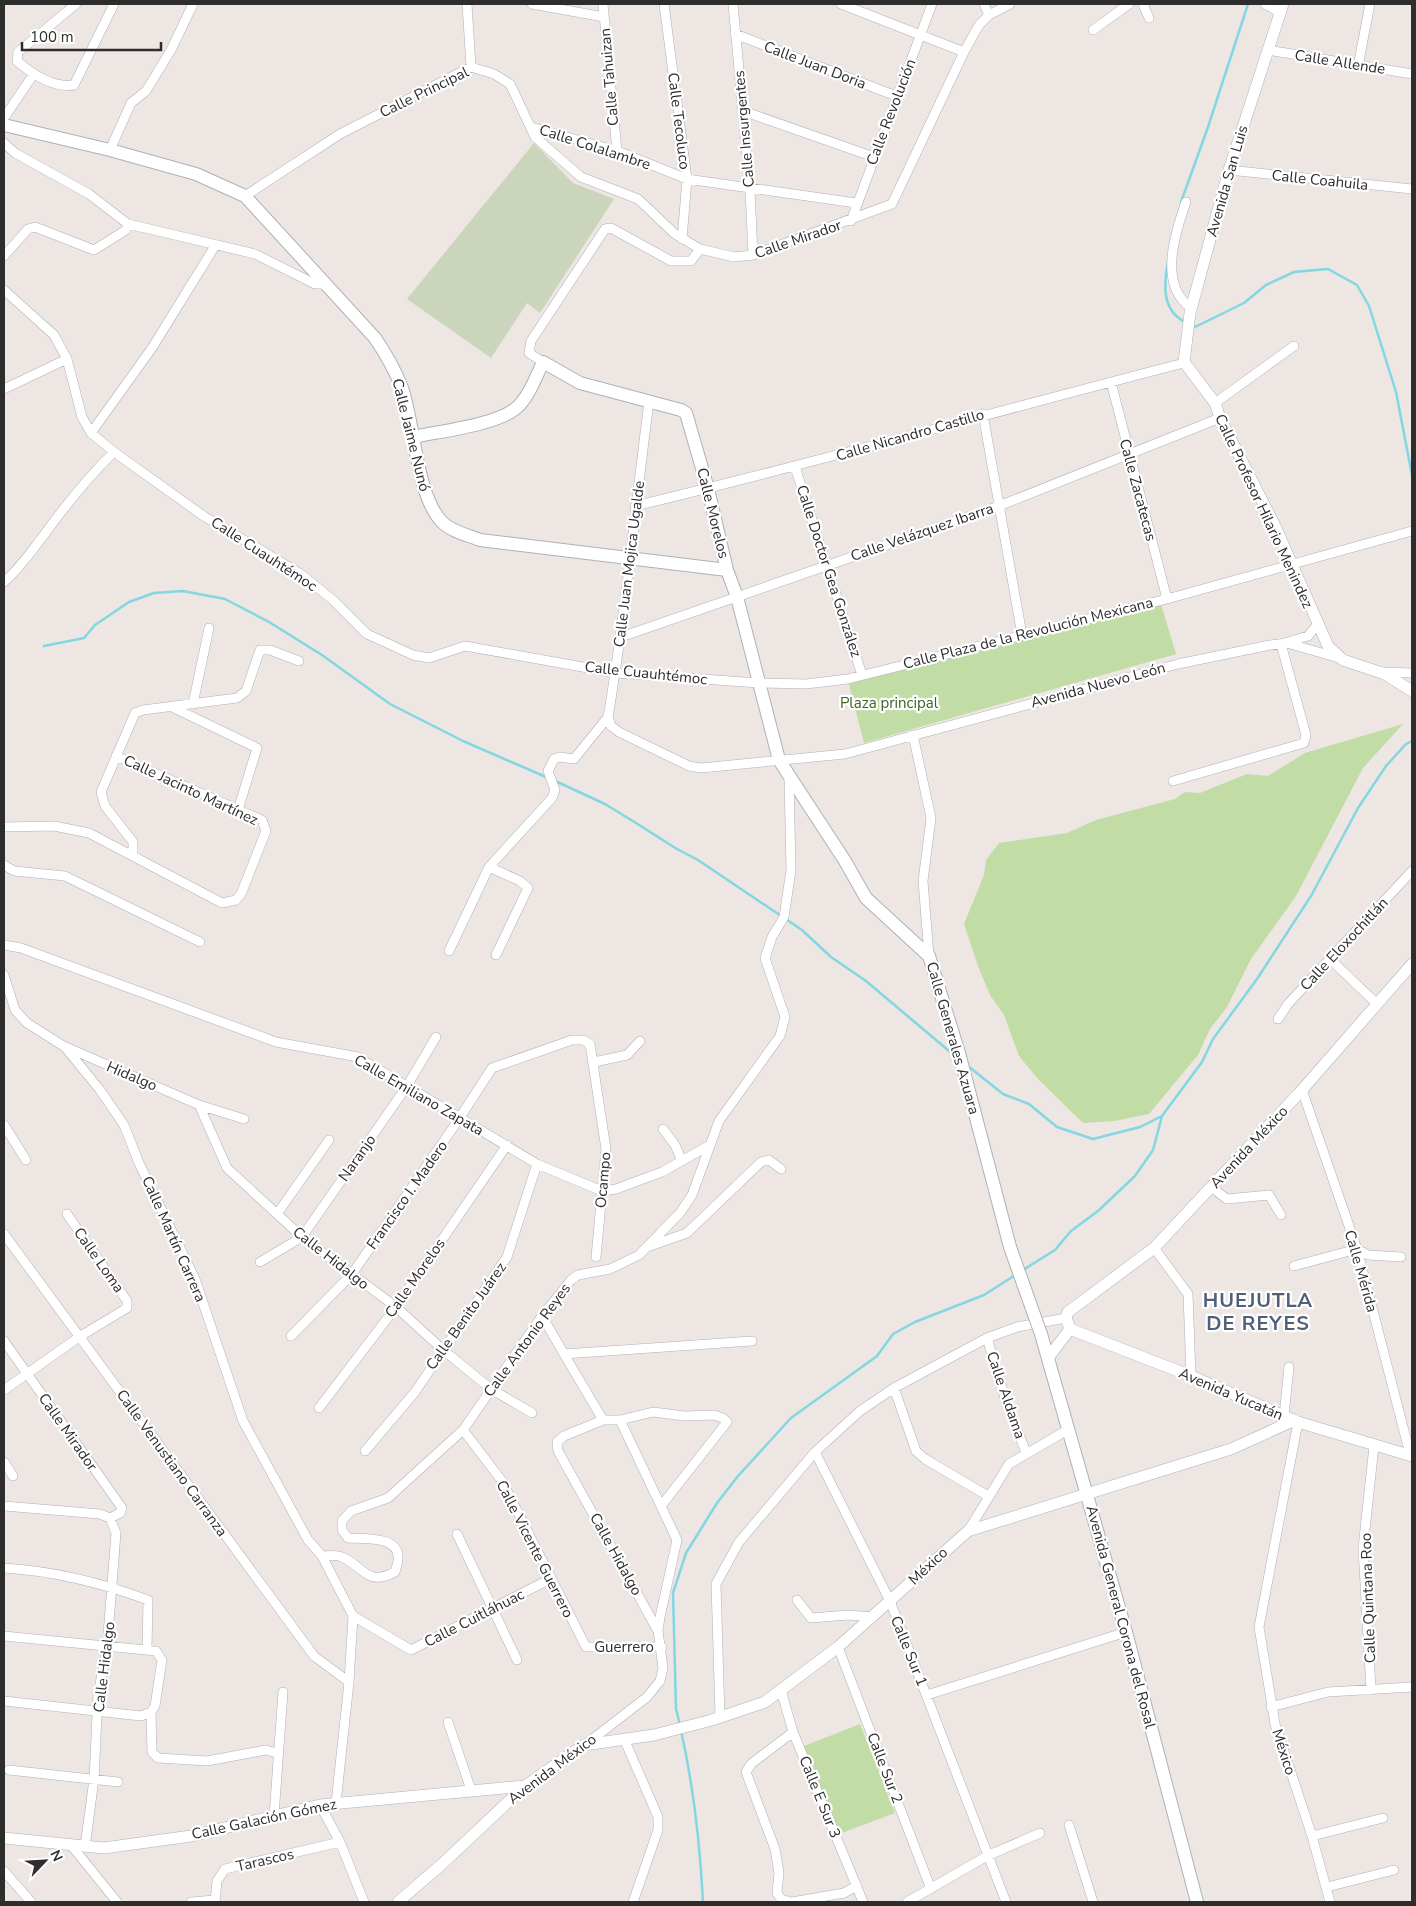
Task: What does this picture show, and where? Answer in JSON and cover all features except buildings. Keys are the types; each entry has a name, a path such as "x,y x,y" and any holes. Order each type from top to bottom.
{"main road":[{"path":"4,125 110,150 196,174 245,196"},
{"name":"Calle Jaime Nunó","path":"245,196 375,338 388,358 402,389 427,498 444,523 461,533 480,540 727,570"},
{"path":"414,437 489,421 516,409 530,389 543,362"},
{"name":"Calle Morelos","path":"543,362 580,383 682,410 686,413 708,489 727,570 737,597 779,760 866,898 929,956"},
{"name":"Calle Generales Azuara","path":"929,956 970,1092 1010,1247 1041,1334"},
{"name":"Avenida General Corona del Rosal","path":"1041,1334 1126,1632 1197,1902"}],"street":[{"path":"76,4 18,52 16,56 18,61 33,75 68,86 74,85 114,4"},
{"path":"110,150 131,103 146,91 171,50 193,4"},
{"path":"467,4 471,67"},
{"path":"532,4 604,17"},
{"name":"Calle Tahuizan","path":"603,4 617,151"},
{"name":"Calle Tecoluco","path":"664,4 687,179 682,239"},
{"name":"Calle Insurgentes","path":"733,4 750,190 753,255"},
{"path":"841,4 964,52 980,25 989,15 1010,4"},
{"name":"Calle Revolución","path":"851,221 856,203 932,4"},
{"path":"984,4 989,15"},
{"path":"1093,30 1129,4"},
{"path":"1144,4 1148,18"},
{"path":"1266,4 1282,8"},
{"path":"1358,66 1370,4"},
{"name":"Avenida San Luis","path":"1184,362 1191,311 1228,170 1282,8"},
{"name":"Calle Juan Doria","path":"735,34 896,96"},
{"name":"Calle Allende","path":"1268,50 1412,74"},
{"name":"Calle Mirador","path":"602,185 638,199 682,239 700,249 734,257 753,255 851,221 892,204 964,52"},
{"name":"Calle Principal","path":"245,196 340,134 471,67 494,74 510,84 536,137 581,177 602,185"},
{"path":"4,118 33,75"},
{"path":"742,111 874,157"},
{"name":"Calle Colalambre","path":"531,126 617,151 687,179 750,190 856,203"},
{"path":"4,143 15,153 89,194 128,224 255,254 314,284 327,284"},
{"name":"Calle Coahuila","path":"1228,170 1412,189"},
{"path":"1186,202 1180,220 1170,272 1181,301 1191,311"},
{"path":"4,256 28,229 35,227 94,250 106,245 126,230 128,224"},
{"path":"543,362 529,353 528,348 531,341 605,228 611,228 671,262 691,261 700,249"},
{"path":"91,433 152,348 215,246"},
{"name":"Calle Cuauhtémoc","path":"4,290 54,335 67,359 82,417 91,433 114,452 205,516 301,574 367,634 413,655 429,658 465,646 616,673 760,683"},
{"path":"1214,403 1294,346"},
{"path":"4,389 67,359"},
{"name":"Calle Nicandro Castillo","path":"635,506 796,467 983,414 1184,362"},
{"name":"Calle Profesor Hilario Menindez","path":"1184,362 1214,403 1293,564 1317,625 1328,646 1344,660"},
{"name":"Calle Zacatecas","path":"1111,382 1128,454 1167,598"},
{"name":"Calle Juan Mojica Ugalde","path":"608,717 621,638 635,506 649,402"},
{"path":"983,414 1022,635"},
{"name":"Calle Velázquez Ibarra","path":"621,638 1000,506 1220,418"},
{"path":"4,582 23,565 43,536 99,466 114,452"},
{"name":"Calle Doctor Gea González","path":"796,467 862,675"},
{"name":"Calle Plaza de la Revolución Mexicana","path":"760,683 806,684 862,675 1167,598 1412,531"},
{"path":"1173,781 1304,743 1306,735 1281,644 1308,636 1317,625"},
{"path":"193,704 209,628"},
{"name":"Avenida Nuevo León","path":"779,760 845,754 1178,664 1281,644 1309,648 1380,672 1412,691"},
{"path":"4,827 54,826 89,833 133,855 133,842 105,806 101,792 135,713 171,706 237,698 246,691 260,650 270,650 299,661"},
{"path":"1380,672 1412,673"},
{"path":"171,706 257,748 238,810"},
{"path":"449,951 489,867 552,798 555,790 548,771 554,759 560,757 574,759 608,717 612,726 618,732 689,766 701,768 779,760"},
{"name":"Calle Generales Azuara","path":"913,735 931,818 922,881 929,956"},
{"name":"Calle Jacinto Martínez","path":"116,756 262,820 265,825 266,831 241,894 236,900 222,903 133,855"},
{"name":"Calle Antonio Reyes","path":"322,1556 341,1556 368,1576 382,1579 395,1572 398,1556 396,1548 387,1542 348,1538 342,1530 342,1521 351,1511 388,1498 463,1430 542,1316 571,1280 578,1275 610,1270 639,1255 680,1214 692,1195 708,1146 719,1120 780,1036 784,1017 765,958 772,937 784,917 791,870 789,778"},
{"path":"4,865 14,870 65,876 200,942"},
{"path":"489,867 520,881 528,888 496,955"},
{"name":"Calle Eloxochitlán","path":"1278,1019 1288,1004 1412,872"},
{"name":"Calle Emiliano Zapata","path":"4,945 21,948 276,1042 358,1057 537,1164 602,1191"},
{"path":"1330,958 1377,1004"},
{"name":"Avenida México","path":"1048,1358 1068,1320 1154,1248 1302,1090 1412,964"},
{"name":"Calle Martín Carrera","path":"4,976 15,1010 27,1023 65,1047 100,1090 124,1125 139,1163 195,1279 243,1421 308,1540 322,1556"},
{"name":"Naranjo","path":"260,1262 302,1237 407,1086 436,1037"},
{"name":"Ocampo","path":"492,1068 572,1040 583,1040 590,1044 606,1148 596,1257"},
{"path":"594,1062 627,1055 640,1041"},
{"name":"Hidalgo","path":"65,1047 199,1105 244,1118"},
{"name":"Francisco I. Madero","path":"291,1336 352,1274 492,1068"},
{"name":"Calle Mérida","path":"1302,1090 1357,1249 1411,1455"},
{"name":"Calle Hidalgo","path":"199,1105 227,1168 302,1237 396,1308 442,1349 492,1389 532,1413"},
{"path":"4,1125 26,1160"},
{"path":"663,1130 675,1145 682,1161"},
{"path":"277,1214 330,1140"},
{"name":"Calle Morelos","path":"319,1408 396,1308 507,1145"},
{"path":"602,1191 616,1189 662,1172 708,1146"},
{"path":"648,1247 687,1233 761,1162 769,1160 781,1169"},
{"name":"Calle Benito Juárez","path":"365,1451 414,1392 442,1349 507,1258 537,1164"},
{"path":"1211,1187 1227,1199 1269,1195 1281,1215"},
{"name":"Calle Loma","path":"67,1214 128,1301 127,1308 79,1337"},
{"name":"Calle Venustiano Carranza","path":"4,1234 314,1656 349,1682"},
{"path":"1154,1248 1188,1294 1191,1376"},
{"path":"1294,1266 1357,1249 1368,1255 1401,1257"},
{"path":"542,1316 603,1420 620,1420 653,1412 684,1416 714,1415 724,1418 727,1422 661,1506"},
{"path":"716,1718 716,1584 739,1542 815,1452 860,1411 894,1388 986,1338 1017,1326 1068,1320"},
{"name":"Avenida Yucatán","path":"1068,1320 1292,1419 1374,1446 1411,1455"},
{"path":"4,1390 79,1337"},
{"name":"Calle Aldama","path":"986,1338 1008,1408 1026,1452"},
{"name":"Calle Mirador","path":"4,1341 122,1508 120,1513 110,1518"},
{"path":"564,1354 752,1341"},
{"path":"1289,1367 1292,1419"},
{"path":"894,1388 916,1451 925,1460 988,1496"},
{"name":"México","path":"584,1745 654,1735 765,1702 838,1647 968,1530 1231,1449 1292,1419"},
{"name":"México","path":"1292,1419 1259,1627 1271,1707 1312,1836 1330,1902"},
{"name":"Calle Hidalgo","path":"603,1420 564,1436 557,1442 558,1451 658,1631"},
{"path":"620,1420 677,1540 658,1631"},
{"path":"968,1530 1009,1464 1026,1452 1069,1428"},
{"name":"Calle Vicente Guerrero","path":"463,1430 502,1481 586,1647"},
{"name":"Calle Quintana Roo","path":"1372,1690 1364,1548 1374,1446"},
{"name":"Calle Sur 1","path":"815,1452 890,1601 987,1856"},
{"path":"4,1462 13,1476"},
{"path":"4,1506 100,1514 110,1518"},
{"name":"Calle Hidalgo","path":"85,1847 94,1779 98,1694 107,1648 112,1586 116,1533 110,1518"},
{"path":"457,1534 517,1660"},
{"path":"322,1556 353,1616 349,1682 336,1803"},
{"path":"4,1568 112,1586 148,1600 147,1650"},
{"name":"Calle Cuitláhuac","path":"353,1616 411,1650 550,1579"},
{"path":"797,1600 811,1618 848,1615 873,1617"},
{"name":"Avenida México","path":"398,1902 441,1865 525,1786 584,1745 647,1697 660,1681 663,1668 662,1646 658,1631"},
{"path":"927,1695 1126,1632"},
{"path":"4,1636 107,1648 156,1651 162,1660 155,1706 151,1712 141,1716 4,1701"},
{"name":"Guerrero","path":"586,1647 662,1646"},
{"name":"Calle Sur 2","path":"838,1647 931,1889"},
{"path":"1271,1707 1328,1692 1412,1687"},
{"name":"Calle E Sur 3","path":"781,1690 793,1732 863,1902"},
{"path":"274,1816 283,1692"},
{"path":"151,1712 152,1752 158,1758 207,1761 266,1750 278,1753"},
{"path":"448,1722 471,1790"},
{"path":"793,1732 751,1764 746,1772 775,1849 780,1873 778,1892 781,1900 792,1902 844,1893 857,1886"},
{"path":"625,1740 658,1817 658,1830 633,1902"},
{"path":"9,1770 118,1782"},
{"name":"Calle Galación Gómez","path":"4,1838 104,1848 191,1836 320,1805 525,1786"},
{"path":"320,1805 340,1842 364,1902"},
{"path":"1312,1836 1383,1818"},
{"path":"1069,1825 1093,1902"},
{"path":"907,1902 987,1856 1040,1833"},
{"name":"Tarascos","path":"215,1901 217,1881 225,1869 340,1842"},
{"path":"71,1845 118,1902"},
{"path":"987,1856 1006,1902"},
{"path":"1327,1887 1394,1870"},
{"path":"4,1871 31,1902"},
{"path":"191,1902 215,1901"}],"green space":[{"path":"534,143 573,183 614,199 540,313 527,303 491,358 407,299"},
{"name":"Plaza principal","path":"1160,601 1176,654 864,743 848,681"},
{"path":"1403,724 1363,768 1296,896 1251,959 1227,1007 1210,1029 1198,1055 1149,1114 1114,1121 1083,1123 1038,1079 1019,1056 1004,1015 990,995 964,924 984,875 986,860 999,843 1067,833 1096,820 1175,799 1185,792 1200,793 1247,774 1268,776 1305,753"},
{"path":"860,1724 895,1813 839,1834 804,1746"}],"waterway":[{"path":"1181,202 1208,127 1248,4"},
{"path":"1168,261 1165,287 1168,303 1177,317 1185,322"},
{"path":"1192,326 1195,327 1244,303 1266,285 1294,272 1328,269 1357,285 1369,306 1396,392 1412,475"},
{"path":"44,646 84,638 95,625 129,602 154,593 183,591 225,599 269,622 322,655 390,704 463,741 546,777"},
{"path":"1023,1270 1055,1250 1071,1231 1098,1211 1135,1176 1153,1150 1162,1116 1202,1062 1213,1039 1257,979 1311,896 1358,808 1386,766 1406,744 1412,741"},
{"path":"553,780 605,804 698,860 802,930 831,957 866,981 955,1056"},
{"path":"968,1066 1003,1094 1029,1104 1057,1127 1093,1139 1140,1127 1162,1116"},
{"path":"680,1725 676,1709 673,1593 686,1553 717,1503 738,1476 791,1418 877,1356 893,1334 915,1322 984,1295 1017,1274"},
{"path":"681,1731 696,1816 703,1902"}],"district":[{"name":"HUEJUTLA DE REYES","path":"1258,1312"}]}
